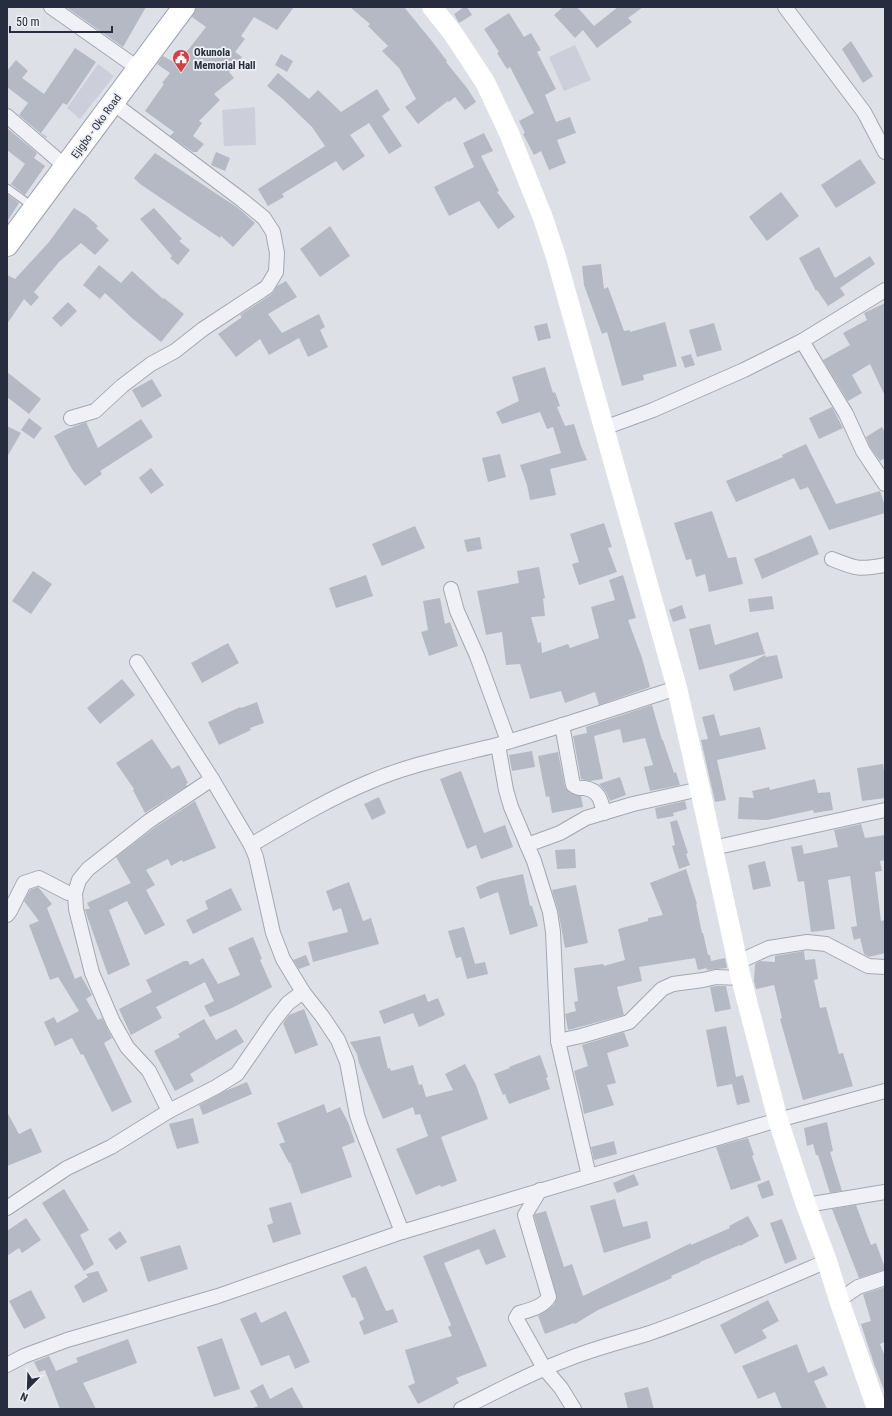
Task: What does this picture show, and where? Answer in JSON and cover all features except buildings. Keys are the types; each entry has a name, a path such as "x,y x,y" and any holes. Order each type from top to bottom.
{"main road":[{"name":"Ejigbo - Oko Road","path":"7,245 184,7"}],"street":[{"path":"51,7 139,69"},
{"path":"432,7 452,32 485,82 509,133 543,218 556,257 677,688 740,970 778,1120 877,1409"},
{"path":"785,7 864,112 885,152"},
{"path":"72,418 95,410 122,386 151,364 175,351 203,329 266,287 276,272 277,252 273,232 264,218 113,102"},
{"path":"7,116 66,167"},
{"path":"604,428 653,410 802,341 885,290"},
{"path":"802,341 846,414 863,451 885,484"},
{"path":"832,559 854,568 864,569 885,565"},
{"path":"451,589 457,611 477,656 503,743 506,790 511,807 534,861 550,912 553,932 558,1041 589,1176"},
{"path":"137,662 212,779 251,845 256,856 273,933 283,959 303,992 322,1016 338,1040 347,1062 357,1115 402,1232"},
{"path":"251,845 300,816 370,781 434,760 503,743 677,688"},
{"path":"562,725 573,785 578,788 592,790 598,793 602,802 604,813"},
{"path":"169,1111 149,1071 127,1047 113,1022 92,973 76,908 75,893 79,880 88,868 149,821 212,779"},
{"path":"527,845 560,833 586,818 633,804 700,789"},
{"path":"713,848 885,810"},
{"path":"7,915 10,912 24,883 38,878 68,893 75,893"},
{"path":"558,1041 629,1022 662,989 673,984 703,980 740,970 770,948 807,942 826,944 868,966 885,967"},
{"path":"7,1208 67,1168 111,1147 169,1111 216,1087 237,1074 275,1019 288,1003 303,992"},
{"path":"7,1365 24,1356 67,1340 218,1296 402,1232 778,1120 885,1091"},
{"path":"540,1190 525,1215 549,1297 547,1301 519,1314 516,1318 544,1368 561,1388 574,1409"},
{"path":"806,1205 885,1192"},
{"path":"461,1409 563,1360 649,1333 736,1300 827,1261"},
{"path":"839,1300 858,1287 885,1278"},
{"path":"561,1388 563,1360"}],"lane":[{"path":"7,188 34,207"}],"shaded area":[{"path":"575,45 591,80 564,91 549,57"},
{"path":"98,64 114,76 80,119 67,108"},
{"path":"255,107 256,145 224,146 222,110"}],"place":[{"name":"Okunola Memorial Hall","path":"181,73"}]}
